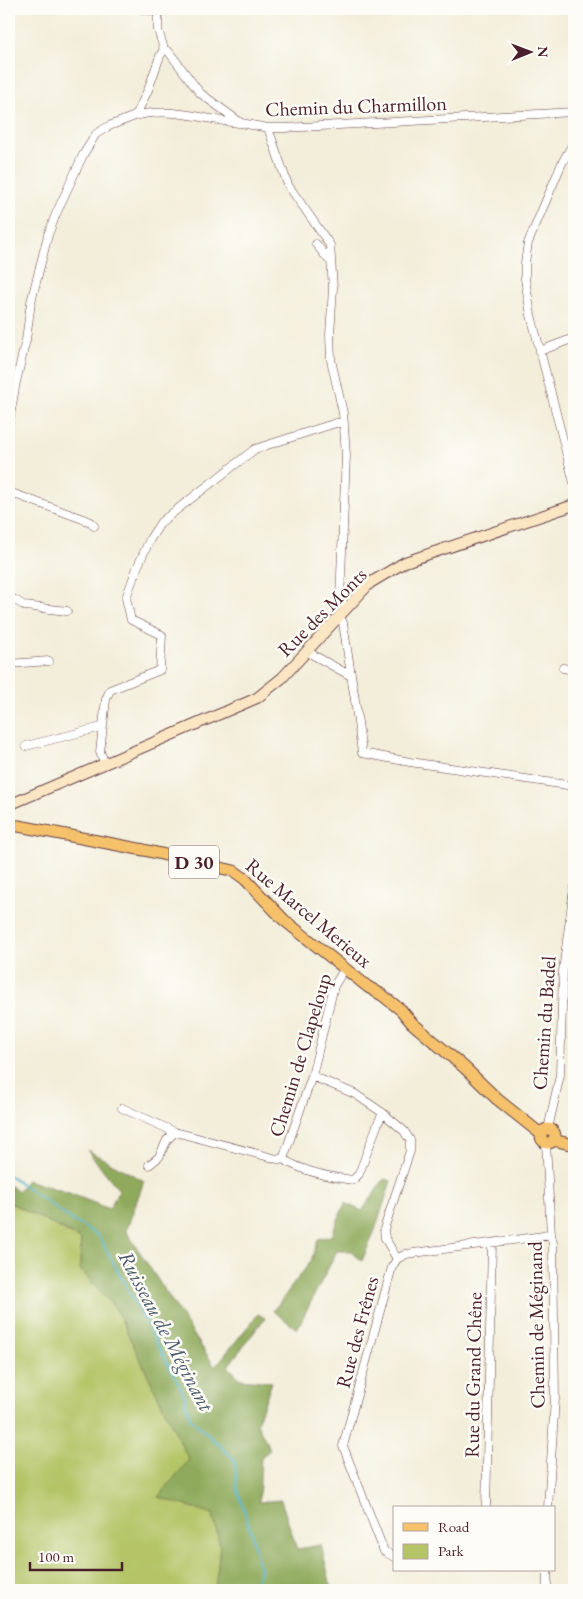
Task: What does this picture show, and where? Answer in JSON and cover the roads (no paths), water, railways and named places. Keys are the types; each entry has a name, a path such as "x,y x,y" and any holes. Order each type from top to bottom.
{"main road":[{"name":"Rue Marcel Merieux","path":"9,820 14,826 144,850 234,871 245,879 284,920 368,987 401,1010 412,1023 508,1108 547,1136 574,1145"}],"street":[{"name":"Chemin du Charmillon","path":"142,9 158,12 158,30 164,49 169,52 200,92 241,123 268,128 574,112"},
{"path":"135,116 143,103 164,49"},
{"path":"9,422 26,340 33,294 48,235 83,155 96,134 109,126 144,113 174,113 220,122 241,123"},
{"path":"268,128 288,185 330,245 333,288 330,336 331,360 343,413 346,475 340,599 362,753 410,762 574,786"},
{"path":"574,142 562,163 528,243 525,262 525,279 531,315 574,483"},
{"path":"316,244 328,259 331,259"},
{"path":"540,351 574,338"},
{"path":"105,764 100,752 106,699 110,690 160,670 162,635 131,620 126,598 150,539 161,522 255,449 336,423 344,423"},
{"path":"9,492 91,522 94,526"},
{"name":"Rue des Monts","path":"10,807 257,698 282,678 342,611 370,583 404,562 574,505"},
{"path":"9,599 24,606 67,611"},
{"path":"306,650 352,676"},
{"path":"9,664 49,661"},
{"path":"563,668 574,670"},
{"path":"26,746 102,727"},
{"name":"Chemin du Badel","path":"547,1136 560,1074 563,971 574,888"},
{"name":"Chemin de Clapeloup","path":"122,1108 175,1132 268,1157 283,1159 312,1076 334,986 345,968"},
{"path":"312,1076 355,1094 404,1131 410,1140 410,1151 384,1230 384,1238 397,1259"},
{"path":"283,1159 304,1170 353,1180 359,1174 383,1114"},
{"path":"149,1165 158,1157 167,1140 175,1132"},
{"name":"Chemin de Méginand","path":"547,1136 553,1243 555,1398 548,1506"},
{"name":"Rue des Frênes","path":"393,1556 384,1551 343,1446 392,1267 397,1259 406,1254 551,1234"},
{"name":"Rue du Grand Chêne","path":"486,1506 492,1243"},
{"path":"547,1572 547,1590"}],"waterway":[{"name":"Ruisseau de Méginant","path":"9,1175 72,1220 99,1236 183,1392 190,1418 235,1460 237,1487 260,1570 254,1590"}]}
